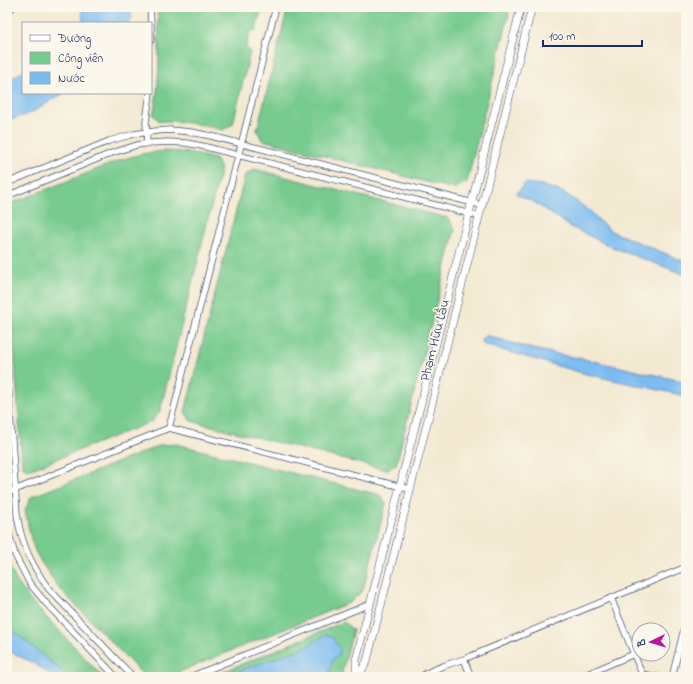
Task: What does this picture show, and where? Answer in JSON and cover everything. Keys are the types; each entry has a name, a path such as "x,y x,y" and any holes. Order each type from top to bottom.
{"main road":[{"name":"Phạm Hữu Lầu","path":"357,677 356,660 521,7"},
{"name":"Phạm Hữu Lầu","path":"357,677 367,661 532,7"}],"street":[{"path":"7,12 13,7"},
{"path":"150,7 151,22"},
{"path":"169,428 276,7"},
{"path":"147,143 146,112 150,94"},
{"path":"7,183 109,141 146,132 170,130 191,132 241,143 481,205"},
{"path":"7,196 121,150 147,143 163,142 186,143 238,155 479,216"},
{"path":"7,368 17,514 21,535 28,555 37,573 53,593 133,677"},
{"path":"7,493 169,428 410,489"},
{"path":"7,527 15,555 30,584 116,677"},
{"path":"421,677 428,672 464,659 686,567"},
{"path":"611,598 631,647"},
{"path":"190,677 370,604"},
{"path":"672,677 686,620 685,612"},
{"path":"580,677 631,655"},
{"path":"464,659 471,677"},
{"path":"637,662 642,676 658,677"}],"green space":[{"path":"157,7 262,7 256,30 250,32 246,47 250,52 233,124 223,130 191,123 159,121 153,115 159,66"},
{"path":"288,7 504,7 509,14 467,182 454,189 262,140 257,130"},
{"path":"163,151 189,153 215,159 221,168 160,411 151,422 29,470 22,466 7,256 7,205 120,160 141,154"},
{"path":"254,169 448,218 455,229 396,465 386,470 191,421 185,412 245,175"},
{"path":"176,444 380,495 386,504 363,590 351,602 167,677 145,677 58,587 35,551 25,510 31,497 161,445"},
{"path":"7,562 16,580 30,600 103,677 69,677 11,630 7,625"},
{"path":"344,622 353,630 341,677 210,677"}],"water":[{"path":"82,7 130,7 132,19 130,22 83,22"},
{"path":"22,72 22,94 62,94 31,113 7,121 7,78 12,78"},
{"path":"525,183 541,185 563,192 590,211 611,231 686,262 686,275 614,248 571,227 535,203 516,194"},
{"path":"486,336 532,349 686,382 686,396 586,374 484,345 481,339"},
{"path":"7,625 69,677 54,677 35,664 7,650"},
{"path":"325,635 331,636 340,649 339,655 333,659 328,677 232,677 242,670 309,646"}]}
